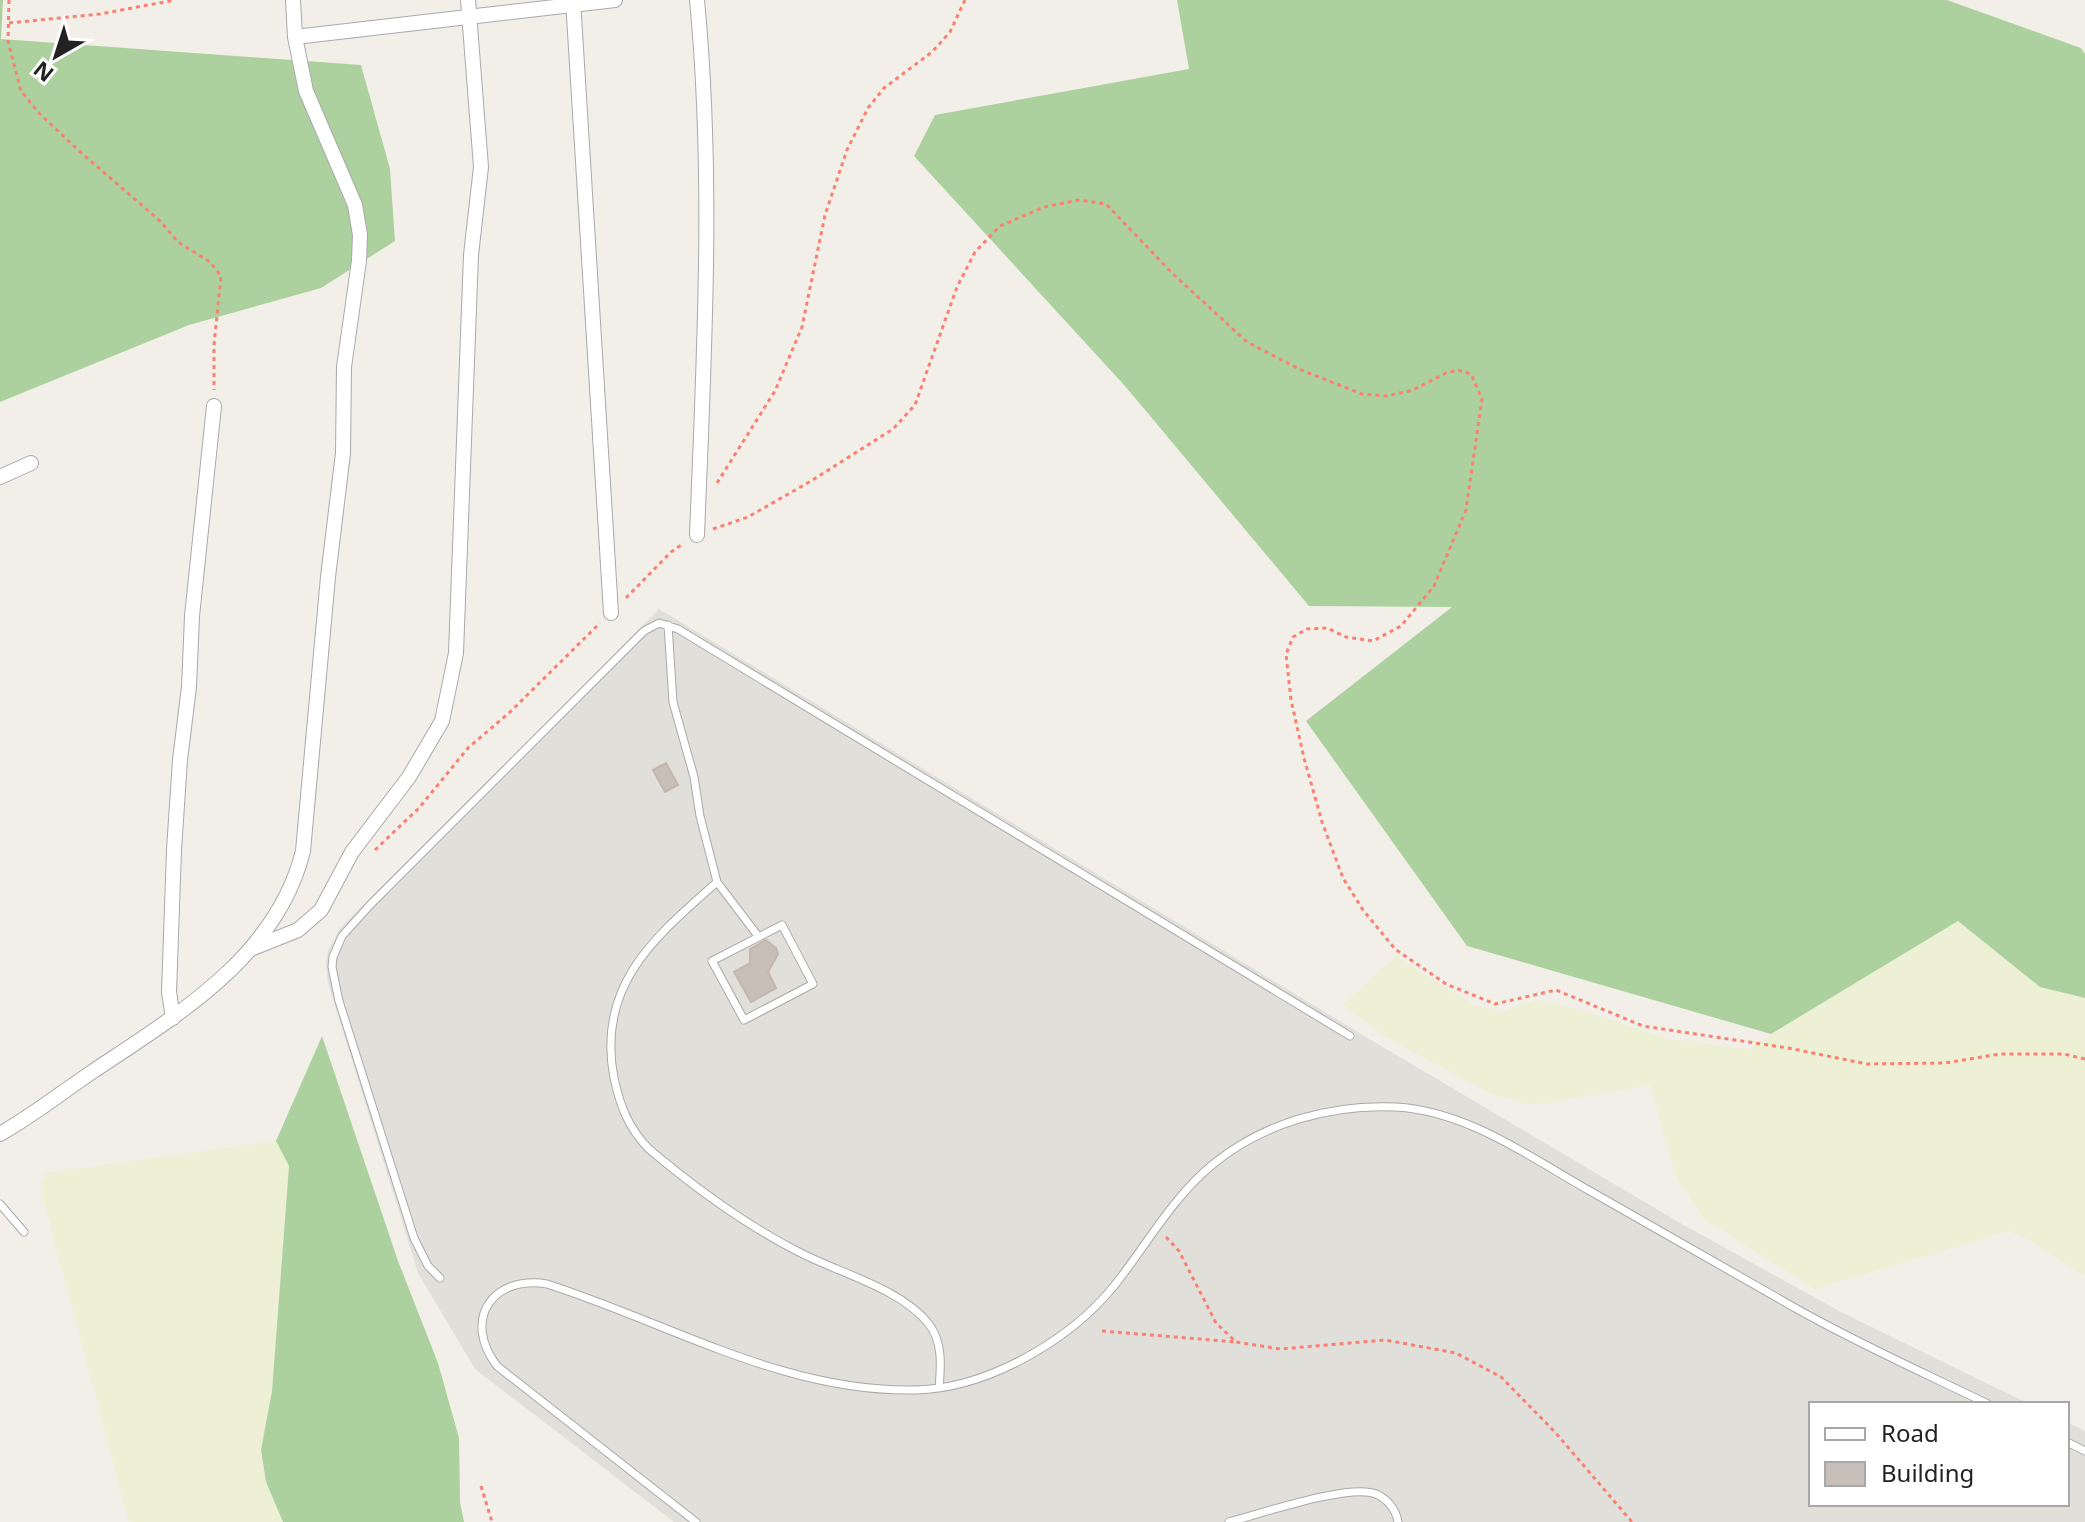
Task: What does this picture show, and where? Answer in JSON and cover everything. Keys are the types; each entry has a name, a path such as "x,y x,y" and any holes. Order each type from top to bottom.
{"street":[{"path":"0,1134 173,1018 233,969 252,949 279,910 296,878 303,851 328,577 343,453 344,367 360,235 355,205 306,91 295,37 293,0"},
{"path":"252,949 298,930 321,910 352,852 409,777 442,721 456,653 471,255 481,167 468,0"},
{"path":"295,37 615,0"},
{"path":"697,0 703,67 708,240 697,535"},
{"path":"573,3 611,613"},
{"path":"173,1018 169,992 180,760 214,406"},
{"path":"0,477 31,463"}],"lane":[{"path":"440,1278 428,1266 404,1209 339,1001 332,967 336,946 350,925 644,631 659,623 668,625 1350,1036"},
{"path":"668,625 673,702 694,777 700,816 717,882 758,936"},
{"path":"717,882 648,946 626,982 614,1015 610,1049 624,1114 631,1128 649,1149 744,1220 795,1250 882,1290 913,1309 931,1326 937,1338 939,1388"},
{"path":"782,925 813,984 744,1020 712,961 758,936 782,925"},
{"path":"696,1522 497,1366 484,1345 481,1332 484,1310 495,1295 523,1283 547,1284 805,1378 863,1388 915,1390 962,1383 1021,1360 1070,1330 1111,1289 1181,1196 1212,1165 1233,1150 1280,1125 1356,1107 1400,1107 1425,1111 1484,1132 1802,1312 1984,1402"},
{"path":"0,1204 24,1232"},
{"path":"1229,1522 1351,1491 1376,1494 1396,1510 1398,1522"}],"path":[{"path":"9,0 8,41 21,91 39,113 160,221 178,242 210,262 221,276 214,345 214,406"},
{"path":"8,23 100,14 175,0"},
{"path":"710,493 775,391 802,327 825,215 847,150 868,108 884,88 932,52 950,32 965,0"},
{"path":"372,854 419,808 468,748 509,713 671,552 697,535 748,517 893,429 915,405 957,287 975,252 1000,226 1044,207 1079,200 1106,204 1172,273 1247,342 1301,370 1362,394 1387,396 1413,390 1458,370 1471,374 1482,399 1466,510 1434,586 1401,626 1373,641 1346,637 1327,628 1307,629 1293,637 1286,654 1291,700 1322,822 1343,878 1363,910 1395,949 1446,984 1495,1004 1556,990 1599,1005 1643,1026 1788,1048 1867,1064 1945,1063 2000,1054 2064,1054 2085,1059"},
{"path":"1156,1230 1179,1251 1216,1323 1236,1342"},
{"path":"1102,1331 1236,1342 1280,1349 1385,1340 1456,1353 1501,1377 1555,1432 1632,1522"},
{"path":"481,1486 492,1522"}],"shaded area":[{"path":"659,609 1371,1040 1680,1223 1841,1312 2025,1402 1809,1402 1809,1506 2069,1506 2069,1423 2085,1431 2085,1522 674,1522 475,1369 418,1273 328,983 328,950 341,927"}],"green space":[{"path":"0,0 3,0 1,39 361,65 390,169 395,241 321,288 189,325 0,402"},
{"path":"1177,0 1947,0 2081,48 2085,54 2085,998 2040,987 1958,921 1771,1034 1467,946 1306,721 1452,607 1309,606 1125,386 914,156 935,115 1189,69"},
{"path":"1958,921 2040,987 2085,998 2085,1276 2031,1241 2009,1231 1815,1289 1704,1219 1676,1178 1650,1085 1533,1105 1494,1095 1385,1037 1343,1005 1396,956 1474,1005 1502,1011 1536,1000 1571,1007 1671,1039 1751,1049"},
{"path":"322,1036 398,1261 438,1363 459,1438 460,1502 464,1522 283,1522 266,1482 261,1450 272,1391 289,1166 276,1141"},
{"path":"276,1141 289,1166 272,1391 261,1450 266,1482 283,1522 129,1522 40,1187 45,1173"}],"building":[{"path":"666,763 678,785 665,792 653,770"},
{"path":"766,940 778,954 768,972 776,988 751,1002 734,972 750,963 750,949"}]}
